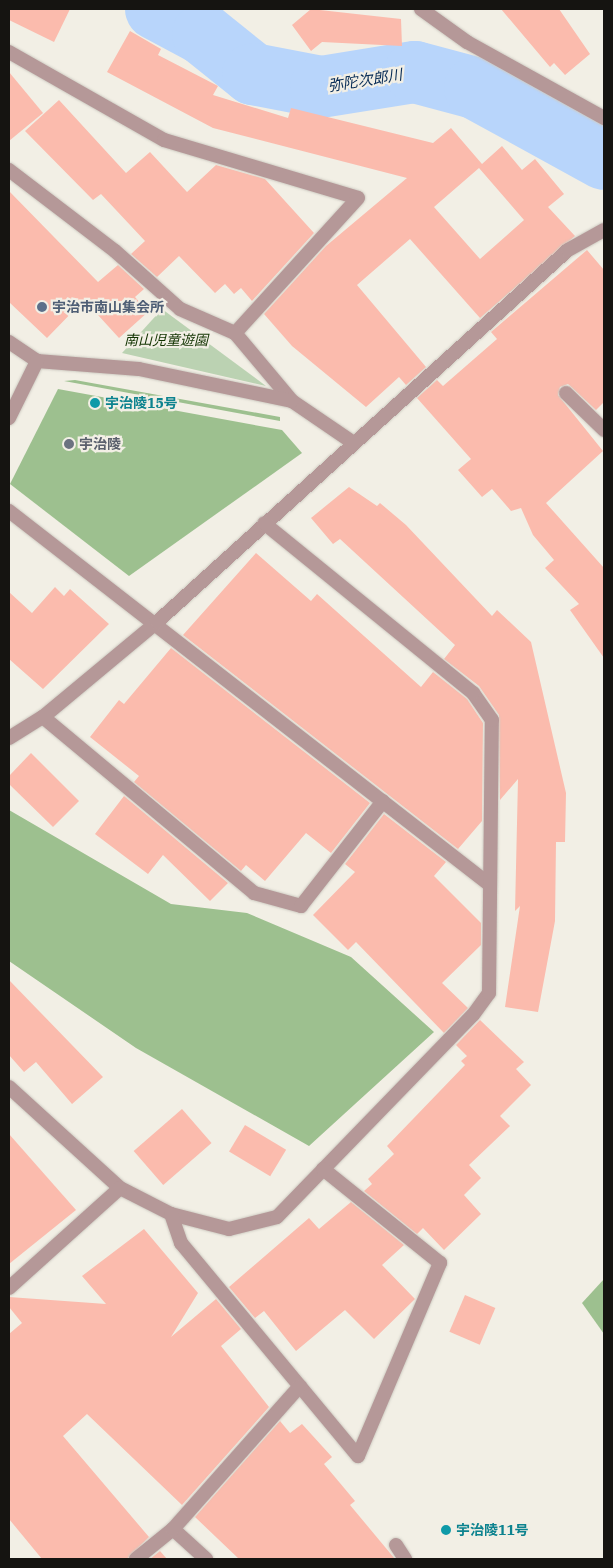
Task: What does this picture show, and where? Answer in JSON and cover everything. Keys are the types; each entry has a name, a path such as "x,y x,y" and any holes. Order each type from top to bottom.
{"street":[{"path":"420,9 467,42 604,118"},
{"path":"9,52 164,140 358,198 235,333"},
{"path":"9,170 107,244 180,310 235,333 292,400 352,442"},
{"path":"9,738 43,717 157,622 352,442 478,335 568,250 604,230"},
{"path":"9,342 37,361 139,369 292,400"},
{"path":"9,418 37,361"},
{"path":"566,392 604,430"},
{"path":"9,512 157,622 490,885"},
{"path":"9,1086 120,1188 172,1214 230,1229 277,1216 473,1015 489,994 492,720 473,693 264,523"},
{"path":"43,717 254,893 302,906 383,801"},
{"path":"172,1214 181,1244 358,1456 440,1264 323,1169"},
{"path":"9,1288 120,1188"},
{"path":"136,1559 173,1529 300,1386"},
{"path":"173,1529 206,1559"},
{"path":"396,1545 405,1559"}],"green space":[{"name":"南山児童遊園","path":"162,309 266,386 122,353"},
{"path":"75,380 280,417 280,421 64,381"},
{"path":"58,389 282,430 302,453 129,576 10,484"},
{"path":"9,810 171,904 247,913 351,957 434,1032 309,1146 136,1048 9,961"},
{"path":"604,1279 604,1334 582,1303"}],"building":[{"path":"9,9 70,9 54,42 9,20"},
{"path":"311,9 401,19 402,46 322,42 311,51 292,25"},
{"path":"501,9 559,9 590,54 565,75 554,63 550,67"},
{"path":"130,31 161,49 158,55 218,86 213,95 288,118 291,108 433,143 451,128 482,164 502,146 522,170 535,159 564,194 548,207 575,236 480,318 410,239 357,285 426,367 406,385 399,377 366,407 292,346 264,314 326,246 407,178 213,128 107,72","holes":["479,168 524,220 480,259 434,207"]},
{"path":"9,72 43,113 9,141"},
{"path":"59,100 126,173 150,152 187,192 216,165 265,179 314,233 252,301 241,288 234,294 225,284 215,293 179,256 157,277 131,254 145,241 101,194 93,200 25,131"},
{"path":"9,191 98,282 118,265 144,289 135,297 148,312 119,338 87,303 81,303 47,338 9,302"},
{"path":"587,250 604,270 604,402 596,410 568,384 560,387 558,395 603,451 546,503 604,568 604,658 570,610 579,604 545,568 554,560 533,535 521,508 511,511 492,489 482,497 458,470 471,459 417,398 437,380 443,386 497,339 491,332"},
{"path":"349,487 377,506 380,503 406,525 492,616 497,610 531,642 566,793 565,842 556,842 555,921 538,1012 505,1007 520,906 515,911 518,779 500,800 499,715 479,686 444,659 455,645 340,539 333,544 311,518"},
{"path":"256,553 311,601 317,594 421,687 433,672 467,699 483,723 482,821 458,849 183,635"},
{"path":"55,587 64,596 70,589 109,624 43,689 9,659 9,592 32,613"},
{"path":"171,648 370,803 331,853 306,833 265,881 246,865 241,871 134,782 139,776 90,737 119,700 124,704"},
{"path":"31,753 79,801 53,827 9,784 9,776"},
{"path":"124,796 228,883 210,901 163,855 148,874 95,834"},
{"path":"384,814 446,862 434,876 481,923 481,945 442,983 468,1008 444,1033 356,942 348,950 313,915 355,872 345,864"},
{"path":"9,980 103,1077 72,1104 36,1062 24,1072 9,1055"},
{"path":"480,1020 524,1062 516,1069 531,1085 500,1116 510,1126 469,1165 481,1178 464,1195 481,1214 444,1250 423,1228 417,1234 364,1191 372,1184 368,1179 394,1154 387,1146 465,1065 461,1061 467,1056 456,1045"},
{"path":"182,1109 212,1143 163,1185 134,1151"},
{"path":"245,1125 286,1150 270,1176 229,1152"},
{"path":"9,1134 76,1210 9,1264"},
{"path":"351,1202 404,1245 382,1265 415,1299 374,1339 345,1310 296,1351 264,1311 255,1318 229,1287 309,1218 319,1229"},
{"path":"144,1229 198,1293 171,1337 216,1299 241,1329 221,1346 269,1407 182,1505 87,1414 63,1436 149,1537 127,1559 42,1559 9,1519 9,1334 22,1323 9,1307 9,1297 106,1304 82,1276"},
{"path":"465,1295 495,1308 480,1345 449,1332"},
{"path":"280,1421 290,1433 302,1424 332,1457 324,1464 355,1501 350,1505 395,1559 239,1559 195,1517"},
{"path":"160,1551 167,1559 150,1559"}],"waterway":[{"name":"弥陀次郎川","path":"156,9 203,34 253,74 321,87 415,72 475,88 604,159"}],"place":[{"name":"宇治市南山集会所","path":"42,307"},
{"name":"宇治陵15号","path":"95,403"},
{"name":"宇治陵","path":"69,444"},
{"name":"宇治陵11号","path":"446,1530"}]}
